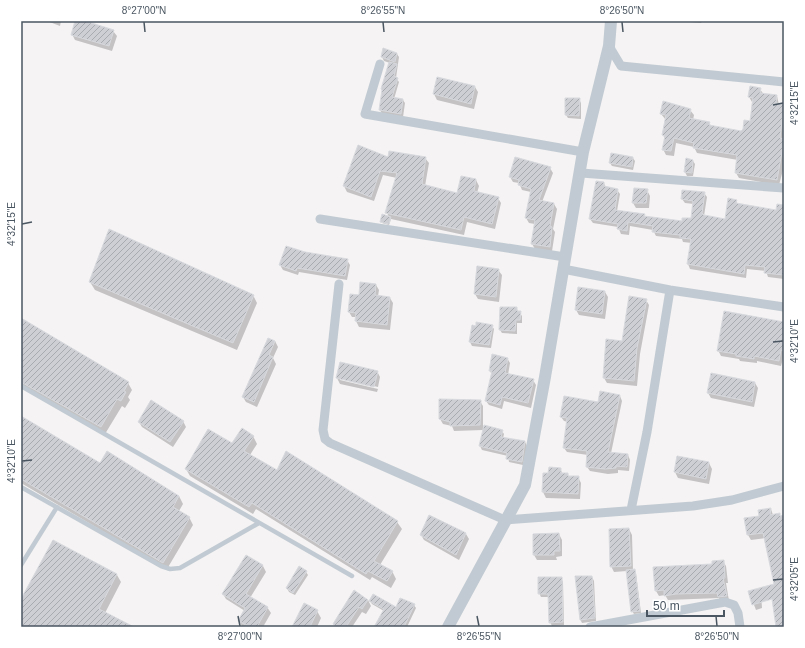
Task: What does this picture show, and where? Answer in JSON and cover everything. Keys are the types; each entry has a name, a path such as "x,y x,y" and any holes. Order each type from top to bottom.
{"street":[{"path":"448,627 505,520 525,486 584,152 609,46 611,21"},
{"path":"609,46 621,66 784,82"},
{"path":"380,64 365,114 584,152"},
{"path":"581,173 784,188"},
{"path":"320,219 565,256"},
{"path":"563,269 670,290 784,307"},
{"path":"339,284 323,430 325,439 330,443 395,473 505,520 693,506 732,500 784,486"},
{"path":"631,510 647,432 670,290"},
{"path":"590,627 630,624 725,602 734,605 738,614 740,627"}],"lane":[{"path":"21,386 352,576"},
{"path":"21,487 161,566 170,569 180,568 259,523"},
{"path":"21,565 57,507"}],"building":[{"path":"75,21 85,21 114,30 109,46 71,35"},
{"path":"383,48 397,53 395,62 381,57"},
{"path":"389,62 397,64 394,76 398,78 392,97 403,99 401,114 379,110 381,89"},
{"path":"437,77 475,86 471,104 433,94"},
{"path":"750,86 761,88 760,93 777,95 776,103 784,104 780,138 784,139 784,141 777,180 735,173 737,155 693,148 694,143 674,138 671,151 662,150 665,136 662,135 666,115 660,114 663,101 691,109 689,118 710,122 709,125 741,131 743,129 744,120 750,121 753,98 748,97"},
{"path":"565,98 580,98 579,116 565,115"},
{"path":"358,145 388,157 389,151 426,157 422,184 457,193 461,176 476,179 474,191 499,197 492,224 464,217 461,230 385,213 397,173 380,171 371,197 343,186"},
{"path":"611,153 633,157 632,167 609,163"},
{"path":"515,157 551,167 539,200 554,203 550,226 552,227 550,247 531,244 535,220 525,218 531,189 518,185 519,180 509,177"},
{"path":"686,158 693,160 692,173 684,172"},
{"path":"596,181 604,182 604,186 618,189 615,210 645,214 644,216 682,221 682,218 691,218 693,201 681,199 682,190 705,192 702,213 704,215 725,219 728,198 737,200 736,203 776,210 777,204 784,205 784,275 764,273 765,267 745,265 744,274 687,264 691,239 680,238 680,235 652,232 653,226 628,222 627,231 617,229 618,224 589,219"},
{"path":"634,188 648,189 646,203 632,203"},
{"path":"382,214 391,217 389,224 380,222"},
{"path":"109,229 254,295 233,343 89,282"},
{"path":"286,246 305,252 348,259 345,276 297,268 296,271 279,265"},
{"path":"477,266 499,269 496,297 474,294"},
{"path":"360,282 376,284 375,295 390,297 387,325 355,321 356,313 348,312 350,294 359,295"},
{"path":"578,287 605,291 602,314 575,310"},
{"path":"629,296 647,299 637,348 634,381 603,378 606,339 622,341"},
{"path":"500,307 517,307 517,311 521,311 520,320 516,320 515,331 499,330"},
{"path":"724,311 784,322 784,351 781,350 779,361 754,356 754,359 717,351"},
{"path":"21,318 129,382 121,401 117,399 101,427 21,382"},
{"path":"476,322 493,325 489,345 469,342 472,325 476,326"},
{"path":"268,338 275,341 269,355 273,357 254,402 242,397"},
{"path":"492,354 508,358 505,373 534,379 528,403 502,397 500,405 485,401 492,371 489,371"},
{"path":"340,362 378,371 374,387 336,378"},
{"path":"711,373 755,382 752,402 707,393"},
{"path":"600,391 620,395 608,452 628,454 627,467 616,466 616,468 605,469 586,467 587,451 563,448 567,418 560,417 564,396 598,402"},
{"path":"439,399 481,400 480,425 450,426 450,422 439,419"},
{"path":"151,400 184,421 170,442 138,422"},
{"path":"21,416 100,463 107,451 179,496 173,507 190,517 163,563 21,479"},
{"path":"484,425 503,430 501,437 525,441 522,462 506,459 507,453 479,446"},
{"path":"242,428 254,436 244,451 277,470 286,451 398,521 374,561 393,571 387,581 368,571 366,574 252,503 249,507 185,469 208,429 232,443"},
{"path":"677,456 709,462 706,479 674,472"},
{"path":"549,467 561,468 561,473 568,473 568,476 579,476 578,494 542,492 543,473 548,473"},
{"path":"771,508 770,515 780,513 780,516 784,515 784,627 776,627 772,599 752,605 748,591 774,584 763,533 747,535 744,518 759,516 758,510"},
{"path":"429,515 466,533 456,555 420,535"},
{"path":"629,528 631,566 610,567 609,529"},
{"path":"559,533 560,551 554,551 554,555 533,555 533,534"},
{"path":"53,540 117,574 99,609 134,627 21,627 21,599"},
{"path":"246,555 263,565 246,594 268,607 257,627 250,627 238,621 245,608 222,594"},
{"path":"724,560 725,578 723,578 727,596 718,597 717,593 676,594 664,596 664,590 655,591 653,567 712,564 712,561"},
{"path":"299,566 307,571 293,593 286,588"},
{"path":"635,569 640,611 631,612 626,570"},
{"path":"575,576 592,576 595,618 580,620"},
{"path":"538,577 562,577 563,622 549,623 548,594 538,594"},
{"path":"354,590 368,600 362,609 359,607 346,627 337,627 333,624"},
{"path":"373,594 396,607 400,598 415,604 404,627 374,627 384,609 369,601"},
{"path":"304,603 318,610 310,627 292,627"}]}
